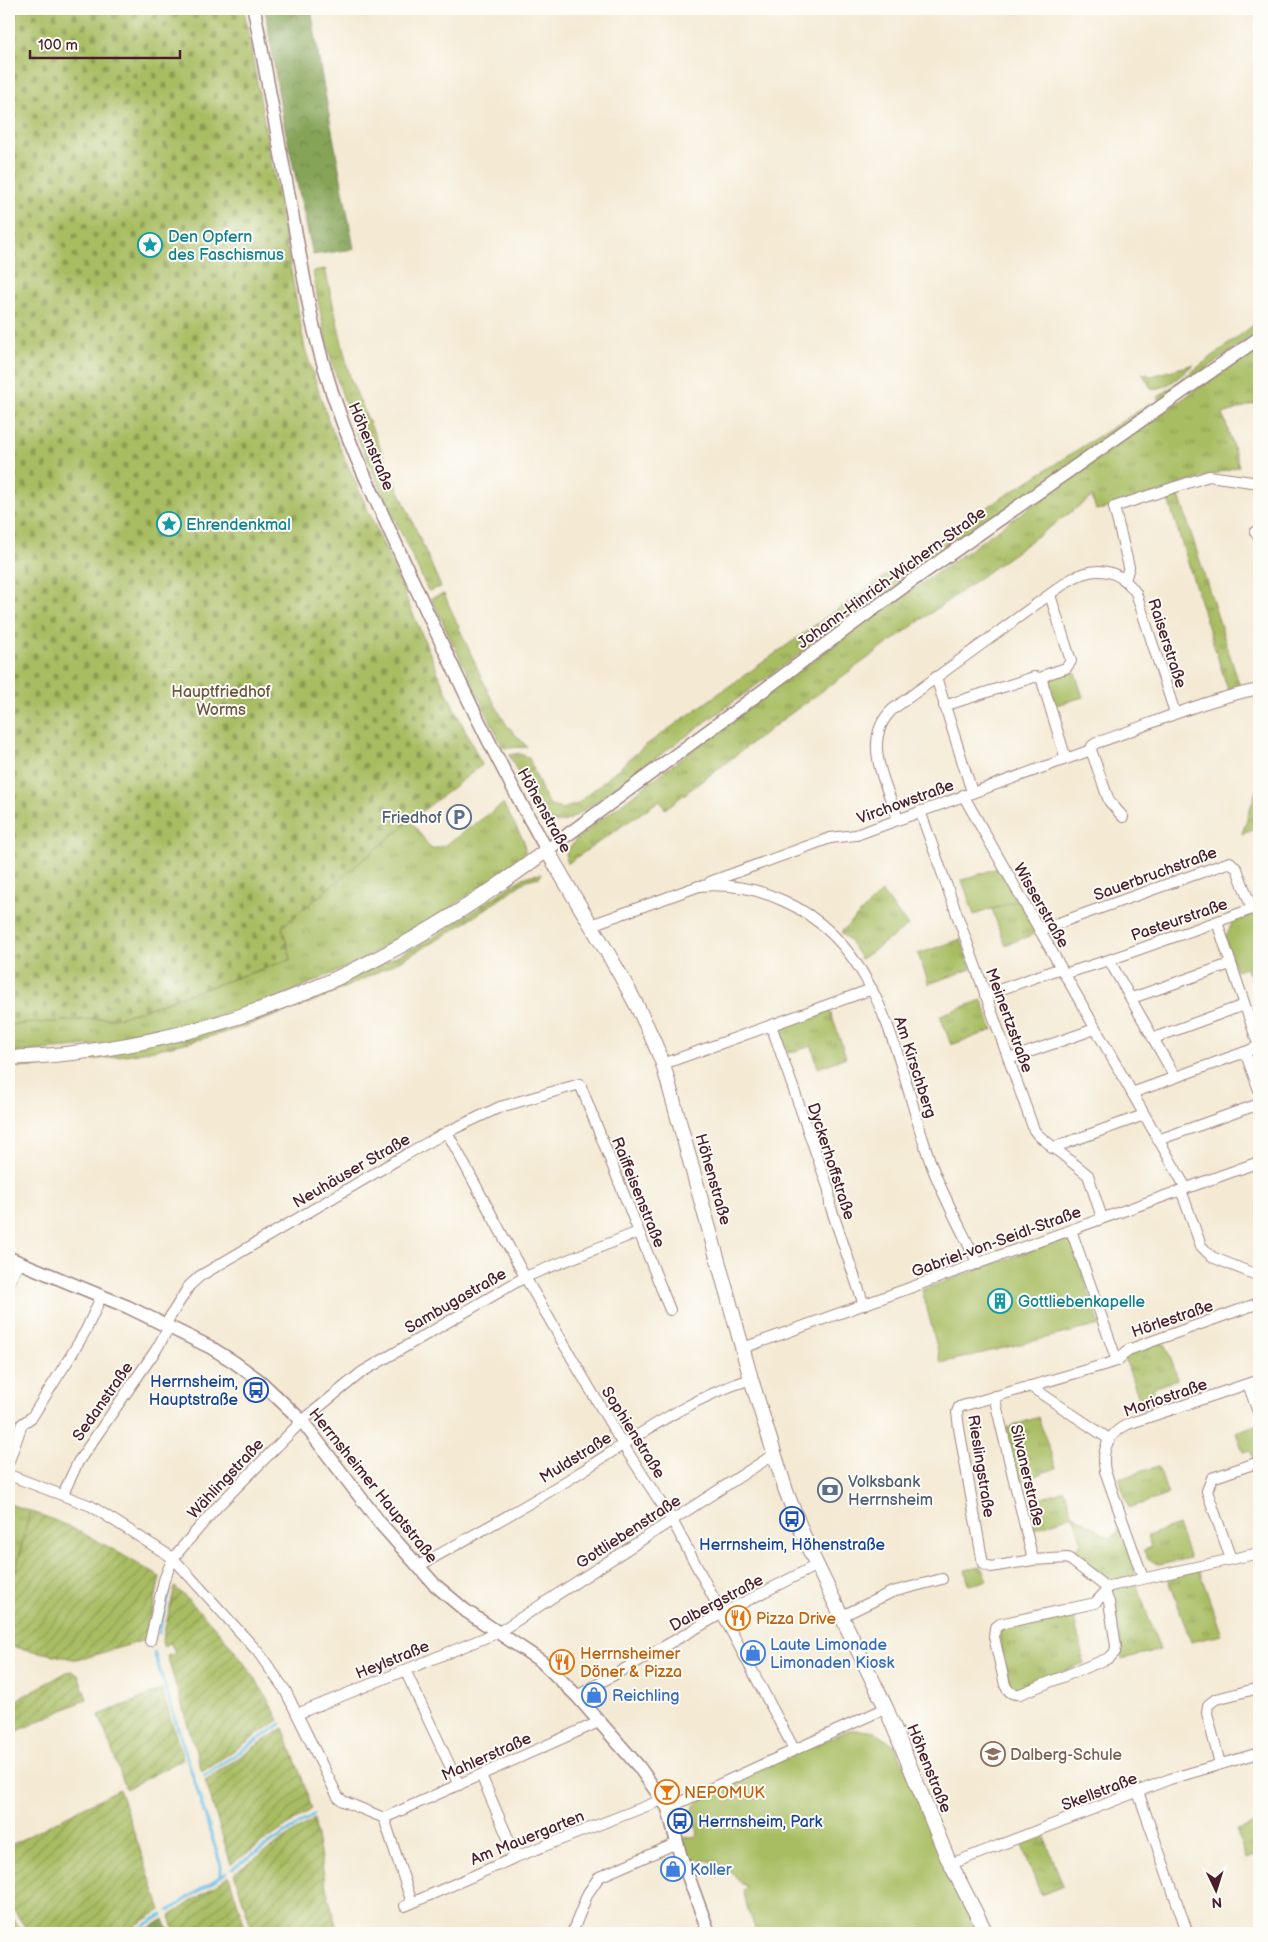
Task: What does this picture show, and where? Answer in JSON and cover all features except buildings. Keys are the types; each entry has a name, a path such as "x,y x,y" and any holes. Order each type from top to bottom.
{"main road":[{"name":"Höhenstraße","path":"547,850 632,994 664,1064 773,1455 804,1538 840,1617 886,1708 951,1864 986,1933"},
{"path":"9,1058 83,1052 175,1035 246,1015 310,991 381,958 434,928 476,901 547,850"}],"street":[{"name":"Höhenstraße","path":"254,9 312,321 341,422 458,681 547,850"},
{"name":"Johann-Hinrich-Wichern-Straße","path":"547,850 910,582 1259,338"},
{"path":"898,818 877,753 877,734 887,714 1068,581 1087,572 1108,572 1125,580 1129,567 1114,506 1209,476 1259,483"},
{"name":"Raiserstraße","path":"1125,580 1136,593 1175,713"},
{"path":"944,706 1034,677 1042,678 1066,668 1071,661 1050,595"},
{"path":"936,677 967,793"},
{"path":"1042,678 1066,758"},
{"name":"Virchowstraße","path":"699,886 830,838 856,835 967,793 1091,750 1092,746 1096,743 1135,730 1175,713 1259,689"},
{"path":"1091,750 1109,801 1123,817"},
{"name":"Wisserstraße","path":"967,793 1039,930 1132,1093 1184,1189 1204,1251 1212,1257 1259,1276"},
{"name":"Meinertzstraße","path":"920,811 1034,1130 1052,1148 1088,1175 1102,1218"},
{"name":"Sauerbruchstraße","path":"1039,930 1230,862 1237,869 1256,911"},
{"name":"Am Kirschberg","path":"591,925 699,886 725,885 754,889 770,894 806,912 833,934 852,958 872,989 896,1047 932,1165 952,1213 978,1264"},
{"name":"Pasteurstraße","path":"985,995 1062,971 1110,960 1217,922 1256,911"},
{"path":"1132,1093 1257,1047 1258,1044 1217,922"},
{"path":"1110,960 1175,1077"},
{"path":"1132,998 1230,964"},
{"path":"664,1064 872,989"},
{"path":"1154,1038 1244,1005"},
{"name":"Dyckerhoffstraße","path":"771,1025 829,1190 830,1205 864,1305"},
{"path":"1009,1059 1095,1029"},
{"path":"1245,1052 1258,1085"},
{"name":"Neuhäuser Straße","path":"167,1326 189,1286 200,1276 407,1154 447,1132 500,1107 580,1084"},
{"name":"Raiffeisenstraße","path":"580,1084 670,1310"},
{"path":"1158,1140 1259,1104"},
{"path":"1052,1148 1144,1115"},
{"name":"Sophienstraße","path":"447,1132 526,1277 622,1445 672,1520 794,1749"},
{"name":"Gabriel-von-Seidl-Straße","path":"743,1348 1259,1162"},
{"name":"Hörlestraße","path":"1071,1230 1117,1362 1128,1350 1259,1303"},
{"name":"Sambugastraße","path":"302,1421 362,1372 526,1277 638,1232"},
{"path":"9,1283 14,1260"},
{"name":"Herrnsheimer Hauptstraße","path":"14,1260 102,1295 210,1347 260,1381 302,1421 380,1523 417,1567 447,1597 541,1661 578,1696 633,1760 665,1804 709,1933"},
{"path":"9,1461 22,1424 32,1417 82,1337 102,1295"},
{"name":"Sedanstraße","path":"63,1494 78,1462 156,1350 167,1326"},
{"name":"Rieslingstraße","path":"1033,1560 990,1568 985,1566 982,1561 957,1412 961,1406 1117,1362"},
{"name":"Muldstraße","path":"417,1567 531,1502 622,1445 714,1392 752,1379"},
{"name":"Moriostraße","path":"1109,1438 1128,1424 1259,1380"},
{"path":"1248,1384 1259,1415"},
{"path":"1030,1386 1109,1438 1104,1453 1105,1471 1143,1578"},
{"name":"Silvanerstraße","path":"994,1396 1033,1560"},
{"name":"Wählingstraße","path":"150,1641 164,1580 173,1558 217,1507 302,1421"},
{"name":"Gottliebenstraße","path":"499,1632 773,1455"},
{"path":"1231,1559 1207,1490 1212,1478 1259,1462"},
{"path":"9,1475 91,1506 173,1558 258,1652 285,1690 338,1797 343,1801 384,1818"},
{"path":"1033,1560 1068,1558 1106,1590 1116,1646 1113,1655 1109,1658 1020,1694 1014,1694 1008,1691 1005,1685 994,1637 995,1628 1000,1624 1095,1603 1106,1590 1143,1578 1259,1553"},
{"name":"Dalbergstraße","path":"578,1696 721,1614 817,1565"},
{"path":"840,1617 892,1592 942,1579"},
{"name":"Heylstraße","path":"297,1714 499,1632"},
{"path":"404,1670 459,1785"},
{"path":"1220,1764 1207,1713 1208,1705 1216,1699 1259,1688"},
{"name":"Am Mauergarten","path":"384,1818 408,1894 408,1905 516,1857 665,1804 886,1708"},
{"name":"Mahlerstraße","path":"384,1818 601,1721"},
{"name":"Skellstraße","path":"951,1864 1170,1779 1259,1753"},
{"path":"481,1775 516,1857"},
{"path":"1138,1792 1188,1931"},
{"path":"572,1933 588,1892 599,1877 677,1843"}],"green space":[{"name":"Hauptfriedhof Worms","path":"9,9 244,9 305,349 329,423 445,689 482,765 407,823 282,927 291,959 122,1017 9,1025"},
{"path":"265,9 311,9 354,249 313,255 282,115"},
{"path":"325,269 350,378 441,587 428,591 351,419 337,379 325,334 313,271"},
{"path":"1259,321 1259,331 1161,401 1157,398"},
{"path":"1259,345 1259,389 1257,390 1259,402 1223,414 1239,466 1114,507 1096,510 1092,497 786,717 665,809 660,800 567,864 566,853 577,838 760,698"},
{"path":"1194,364 1174,381 1162,387 1151,388 1142,373 1152,376"},
{"path":"1151,403 1150,408 794,658 571,819 555,822 548,819 535,803 509,755 519,753 529,758 545,798 551,806 562,809 577,804 646,745 862,592 956,527"},
{"path":"1177,489 1240,687 1228,690 1166,493"},
{"path":"444,594 488,692 506,724 527,747 503,747 431,598"},
{"path":"1074,670 1083,697 1053,706 1046,685 1049,678"},
{"path":"1259,781 1259,828 1242,834"},
{"path":"503,804 524,841 525,852 520,859 449,909 364,959 278,998 181,1028 91,1046 9,1053 9,1025 122,1017 291,959 282,927 410,820 431,849 444,846"},
{"path":"1000,867 1018,900 974,915 962,880"},
{"path":"541,874 540,877 527,880 444,936 392,965 310,1003 267,1019 224,1033 136,1053 40,1066 12,1066 13,1063 39,1062 305,999 353,978 431,939 523,878"},
{"path":"882,892 908,926 861,959 841,932"},
{"path":"1018,900 1037,933 1005,945 992,909"},
{"path":"1253,914 1259,919 1259,971 1249,974 1246,968 1236,971 1225,938 1233,921"},
{"path":"961,939 971,969 929,984 918,954"},
{"path":"982,1000 993,1030 951,1045 940,1015"},
{"path":"829,1008 846,1057 818,1068 812,1046 788,1053 780,1031 783,1025"},
{"path":"1065,1238 1072,1242 1100,1325 941,1363 922,1290"},
{"path":"1160,1342 1166,1345 1178,1379 1153,1388 1159,1404 1145,1409 1142,1407 1125,1359 1128,1353"},
{"path":"1038,1417 1056,1468 1018,1482 1004,1429"},
{"path":"1258,1424 1259,1457 1253,1459 1250,1450 1243,1452 1236,1432"},
{"path":"1158,1466 1168,1495 1129,1508 1119,1479"},
{"path":"1064,1490 1073,1515 1030,1530 1023,1505"},
{"path":"9,1504 30,1511 9,1598"},
{"path":"30,1511 81,1532 160,1577 145,1640 78,1660 9,1646 9,1598"},
{"path":"1073,1515 1112,1539 1121,1526 1136,1572 1134,1577 1111,1582 1106,1581 1071,1554 1082,1542"},
{"path":"1178,1525 1190,1558 1159,1565 1147,1558 1144,1550 1151,1547 1147,1536"},
{"path":"980,1567 984,1570 987,1581 969,1585 965,1570"},
{"path":"1199,1570 1222,1635 1191,1642 1168,1577"},
{"path":"1136,1583 1160,1650 1122,1659 1113,1594 1117,1588"},
{"path":"175,1587 206,1617 246,1665 279,1720 202,1772 167,1656 175,1654 171,1643 163,1646 162,1640"},
{"path":"1073,1612 1084,1663 1020,1689 1011,1687 999,1632 1002,1629"},
{"path":"72,1671 79,1676 87,1699 9,1735 9,1704"},
{"path":"162,1690 183,1759 126,1789 99,1715"},
{"path":"283,1728 312,1809 231,1864 205,1780"},
{"path":"849,1730 875,1732 895,1745 980,1933 757,1933 748,1910 743,1890 746,1887 744,1884 742,1885 726,1868 705,1860 689,1860 683,1838 698,1836 696,1824 690,1825 694,1806 701,1797"},
{"path":"119,1789 161,1910 123,1933 29,1933 9,1903 9,1846"},
{"path":"314,1819 326,1887 338,1933 253,1933 234,1873"},
{"path":"1259,1823 1259,1854 1246,1859 1236,1830"},
{"path":"1044,1835 1063,1886 1041,1895 1021,1843"},
{"path":"229,1876 247,1933 175,1933 170,1916"},
{"path":"9,1913 22,1933 9,1933"},
{"path":"164,1919 169,1933 141,1933"},
{"path":"1259,1923 1259,1933 1237,1933"}],"waterway":[{"path":"159,1633 169,1591"},
{"path":"154,1652 221,1866 221,1876"},
{"path":"204,1776 281,1724"},
{"path":"233,1868 313,1815"},
{"path":"169,1911 227,1872"},
{"path":"132,1933 162,1915"}],"place":[{"name":"Den Opfern des Faschismus","path":"150,245"},
{"name":"Ehrendenkmal","path":"169,524"},
{"name":"Friedhof","path":"459,817"},
{"name":"Gottliebenkapelle","path":"1000,1301"},
{"name":"Herrnsheim, Hauptstraße","path":"256,1390"},
{"name":"Volksbank Herrnsheim","path":"830,1490"},
{"name":"Herrnsheim, Höhenstraße","path":"792,1519"},
{"name":"Pizza Drive","path":"738,1618"},
{"name":"Laute Limonade Limonaden Kiosk","path":"753,1653"},
{"name":"Herrnsheimer Döner & Pizza","path":"562,1662"},
{"name":"Reichling","path":"594,1695"},
{"name":"Dalberg-Schule","path":"993,1754"},
{"name":"NEPOMUK","path":"667,1792"},
{"name":"Herrnsheim, Park","path":"680,1821"},
{"name":"Koller","path":"673,1869"}]}
